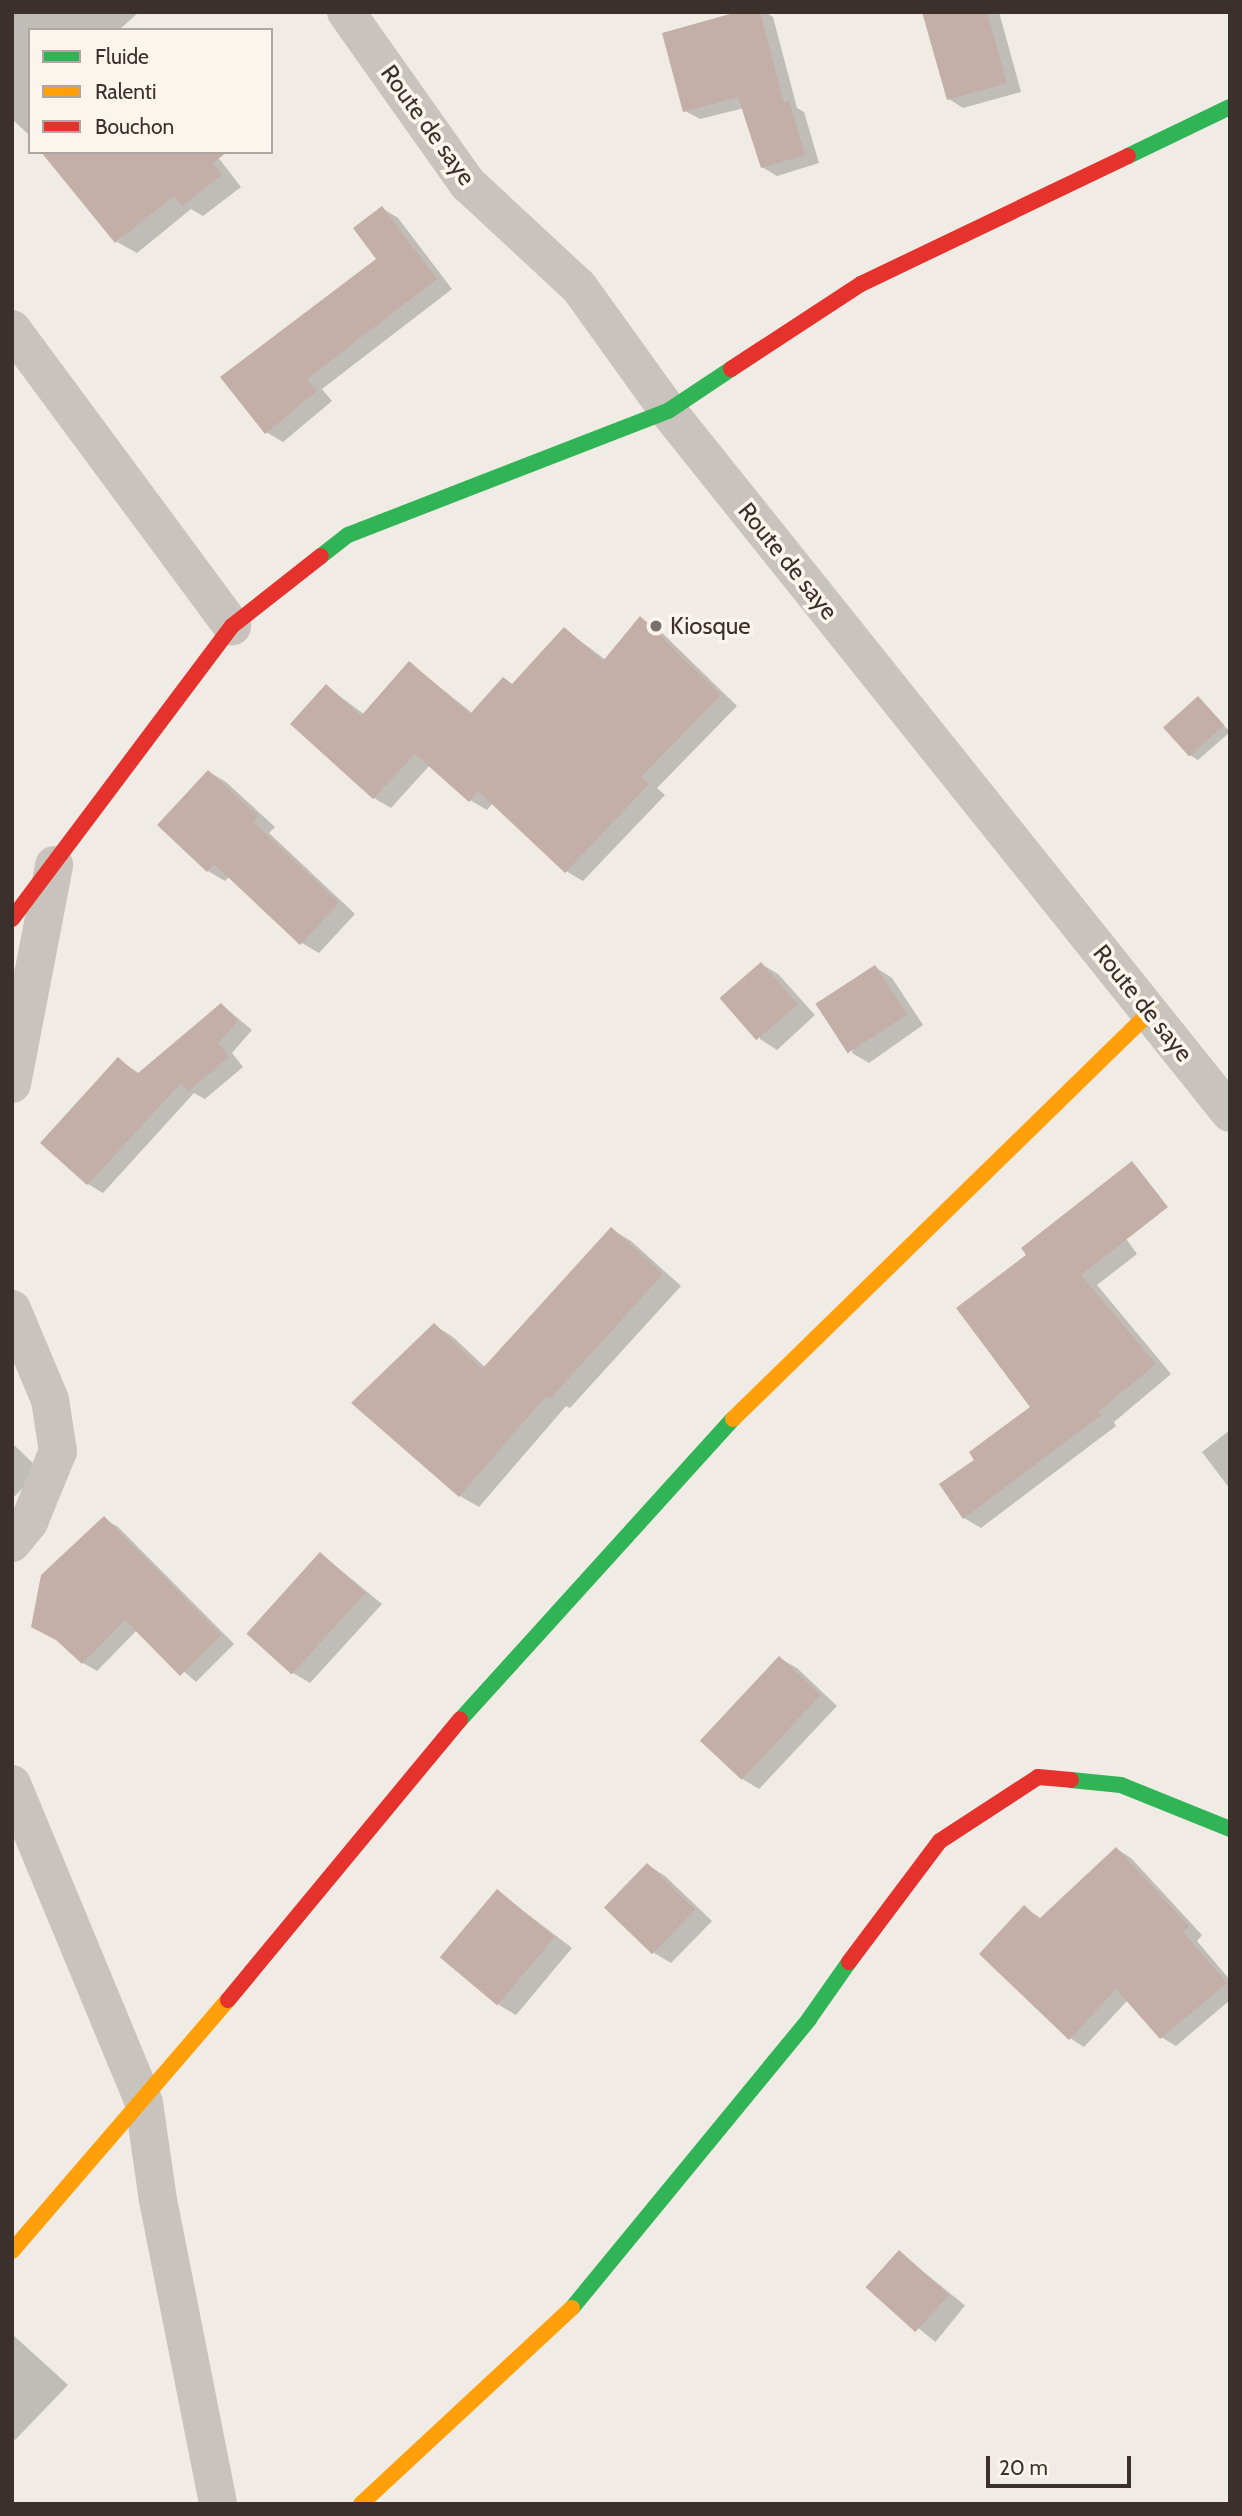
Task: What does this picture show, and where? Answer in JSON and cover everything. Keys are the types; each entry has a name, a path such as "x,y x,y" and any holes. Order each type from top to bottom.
{"street":[{"name":"Route de saye","path":"346,12 468,184 579,287 668,411 1230,1113"},
{"path":"12,919 232,626 348,535 668,411 861,284 1230,107"},
{"path":"12,330 232,626"},
{"path":"12,1084 54,864"},
{"path":"12,2251 144,2104 447,1734 765,1383 1150,1012"},
{"path":"12,1309 50,1400 58,1451 29,1522 12,1543"},
{"path":"361,2504 558,2325 809,2019 896,1894 940,1841 1038,1777 1121,1786 1230,1829"},
{"path":"12,1784 144,2104 158,2200 218,2504"}],"building":[{"path":"737,12 760,12 784,103 789,101 805,155 761,168 738,97 683,112 662,33"},
{"path":"922,12 987,12 1007,83 947,100"},
{"path":"43,154 224,154 213,163 222,175 182,206 174,196 115,243"},
{"path":"382,206 437,279 307,379 317,391 265,434 220,377 376,259 353,228"},
{"path":"640,616 721,695 641,777 649,784 565,873 478,791 469,802 415,754 373,799 290,724 326,684 361,716 409,661 470,714 503,677 512,684 564,627 603,661"},
{"path":"1198,696 1224,725 1189,756 1163,727"},
{"path":"208,770 258,816 253,822 339,903 300,945 214,864 207,872 157,825"},
{"path":"761,962 798,1004 756,1040 719,998"},
{"path":"875,965 907,1014 848,1053 815,1004"},
{"path":"221,1003 238,1021 218,1043 229,1057 188,1092 181,1083 87,1185 40,1143 118,1057 137,1074"},
{"path":"1132,1161 1168,1207 1081,1275 1156,1364 1098,1412 1101,1415 963,1519 939,1484 974,1460 969,1452 1030,1407 956,1308 1026,1255 1021,1248"},
{"path":"611,1227 663,1274 550,1399 546,1396 459,1497 351,1403 434,1323 482,1369"},
{"path":"104,1516 221,1635 180,1676 125,1620 82,1664 56,1640 31,1627 41,1575"},
{"path":"320,1552 365,1593 292,1675 246,1634"},
{"path":"779,1656 821,1695 742,1780 700,1741"},
{"path":"1116,1847 1189,1926 1183,1932 1227,1983 1160,2039 1116,1989 1069,2040 979,1954 1024,1905 1039,1919"},
{"path":"647,1863 695,1910 652,1954 604,1908"},
{"path":"497,1889 554,1937 497,2005 440,1957"},
{"path":"899,2250 949,2295 915,2332 866,2287"}],"traffic: fast":[{"path":"1128,156 1230,107"},
{"path":"321,556 348,535 668,411 731,369"},
{"path":"460,1720 733,1419"},
{"path":"1071,1780 1121,1785 1230,1829"},
{"path":"572,2308 809,2019 849,1962"}],"traffic: slow":[{"path":"733,1419 1150,1012"},
{"path":"12,2251 228,2000"},
{"path":"361,2504 572,2308"}],"traffic: jam":[{"path":"731,369 861,284 1128,156"},
{"path":"12,919 232,626 321,556"},
{"path":"228,2000 460,1720"},
{"path":"849,1962 940,1841 1038,1777 1071,1780"}],"place":[{"name":"Kiosque","path":"656,626"}]}
